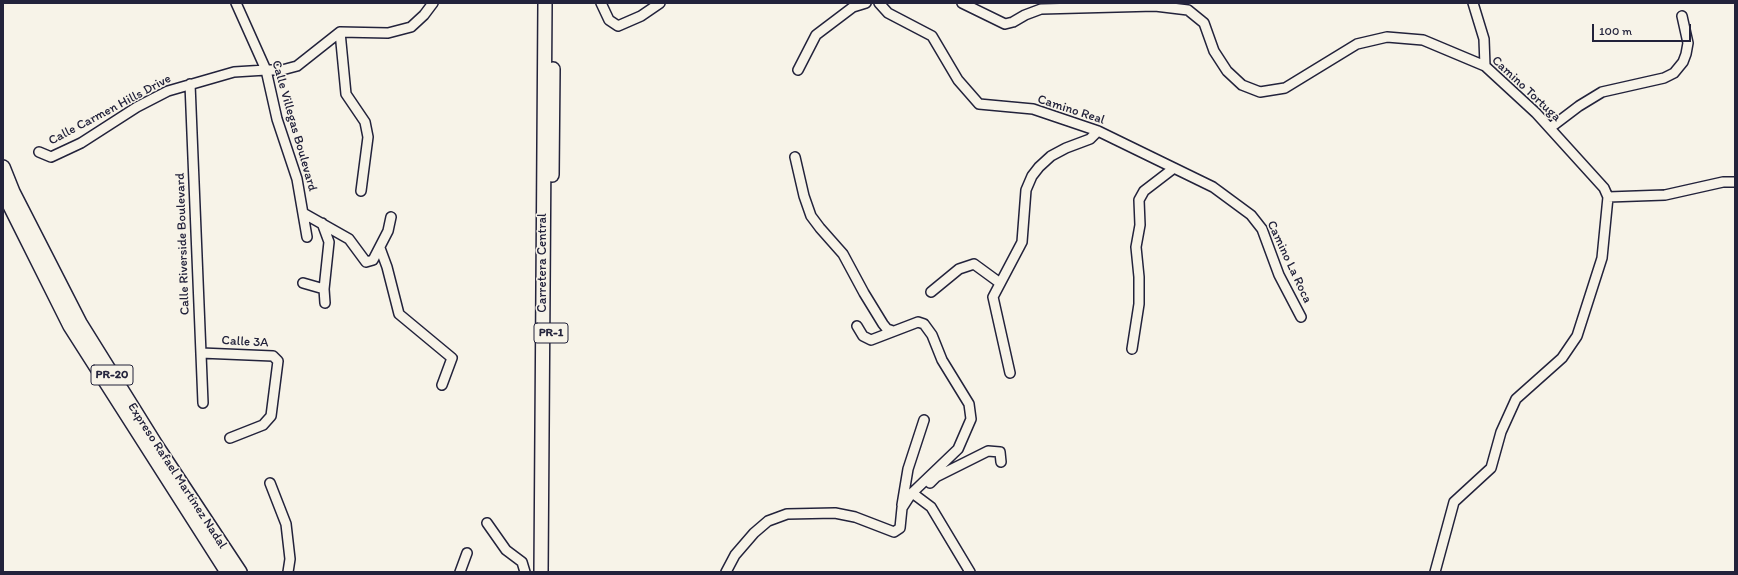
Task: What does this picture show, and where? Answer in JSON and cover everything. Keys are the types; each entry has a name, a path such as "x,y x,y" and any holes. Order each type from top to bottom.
{"highway":[{"name":"Carretera Central","path":"541,572 545,3"},
{"name":"Carretera Central","path":"549,572 554,3"},
{"name":"Expreso Rafael Martínez Nadal","path":"3,168 13,192 80,323 156,445 240,572"},
{"name":"Expreso Rafael Martínez Nadal","path":"3,192 70,326 227,572"}],"street":[{"name":"Calle Villegas Boulevard","path":"236,3 266,70 277,119 297,179 307,237"},
{"path":"361,191 368,137 365,122 346,94 340,32 388,33 411,27 424,15 433,3"},
{"path":"601,3 609,20 618,26 642,16 660,3"},
{"path":"798,70 816,35 853,7 866,3"},
{"name":"Camino Real","path":"879,3 888,13 932,36 958,80 979,104 1034,110 1098,131 1174,168"},
{"name":"Camino Tortuga","path":"962,3 1005,24 1013,22 1025,15 1041,9 1155,6 1188,10 1204,23 1214,51 1227,71 1242,85 1260,92 1285,88 1357,44 1387,37 1423,40 1485,66 1536,113 1604,188 1608,197"},
{"path":"1473,3 1484,39 1485,66"},
{"path":"1550,128 1579,106 1602,92 1664,78 1674,73 1683,62 1688,43 1682,16"},
{"name":"Calle Carmen Hills Drive","path":"39,152 52,157 81,143 137,107 168,91 234,72 282,70 296,66 340,32"},
{"name":"Calle Riverside Boulevard","path":"190,84 203,403"},
{"path":"1010,373 993,297 1022,242 1026,190 1032,176 1039,167 1052,156 1066,148 1090,139 1098,131"},
{"path":"794,157 811,216 843,254 882,324 887,329 893,331"},
{"path":"1132,349 1139,304 1139,270 1136,247 1140,225 1139,200 1144,191 1174,168"},
{"name":"Camino La Roca","path":"1174,168 1213,187 1250,215 1262,229 1279,275 1301,317"},
{"path":"1435,572 1454,502 1491,468 1501,432 1516,399 1562,358 1577,336 1602,258 1608,197 1665,195 1723,182 1735,182"},
{"path":"303,213 349,238 366,262 373,260 380,248 388,231 391,217"},
{"path":"322,223 329,242 324,289 325,303"},
{"path":"380,248 387,267 399,314 452,358 442,385"},
{"path":"930,292 959,269 974,264 1000,283"},
{"path":"303,283 324,289"},
{"path":"857,326 863,336 870,340 918,322 924,324 932,335 942,360 969,404 971,419 958,449 902,508"},
{"name":"Calle 3A","path":"201,353 273,356 278,361 271,416 263,425 230,438"},
{"path":"726,572 736,555 754,533 768,521 787,514 835,513 855,517 894,532 900,528 908,469 924,420"},
{"path":"913,495 936,477 988,451 1000,452 1001,462"},
{"path":"270,483 286,524 290,559 288,572"},
{"path":"913,495 931,507 970,572"},
{"path":"487,523 506,550 522,562 525,572"},
{"path":"460,572 467,554"}]}
